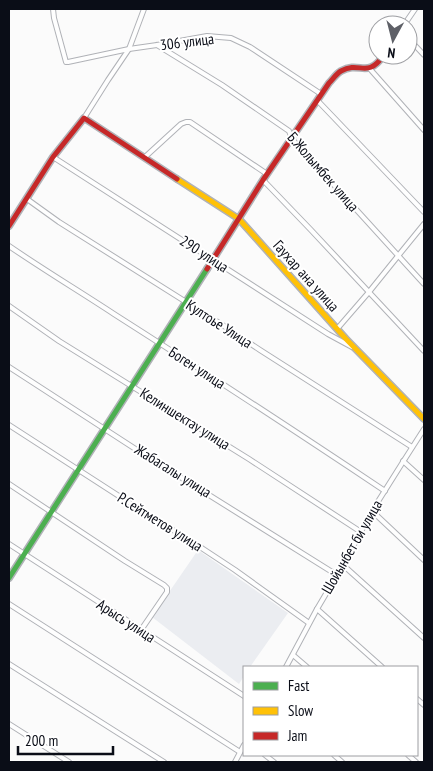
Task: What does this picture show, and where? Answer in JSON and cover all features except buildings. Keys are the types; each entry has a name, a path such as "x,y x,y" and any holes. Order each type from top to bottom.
{"street":[{"name":"306 улица","path":"53,9 67,62 207,36 231,38 250,47 321,94"},
{"path":"9,226 53,157 84,118 129,49 144,9"},
{"name":"Б.Жолымбек улица","path":"157,45 289,131 292,139 424,284"},
{"path":"9,578 186,303 238,218 321,94 339,71 351,67 370,69 377,65"},
{"path":"370,69 424,130"},
{"path":"317,100 424,212"},
{"name":"Гаухар ана улица","path":"84,118 238,218 356,349 424,419"},
{"path":"145,157 181,124 190,122 267,174"},
{"name":"290 улица","path":"53,157 328,334 356,349"},
{"path":"263,180 424,352"},
{"name":"Култоье Улица","path":"27,199 59,222 412,447"},
{"path":"337,328 424,224"},
{"name":"Боген улица","path":"9,246 385,491"},
{"name":"Келиншектау улица","path":"9,306 59,341 249,459 361,532"},
{"name":"Жабагалы улица","path":"9,367 337,575"},
{"name":"Р.Сейтметов улица","path":"9,425 194,543 309,623"},
{"name":"Шойынбет би улица","path":"287,666 372,511 424,429"},
{"path":"403,461 424,480"},
{"path":"9,484 167,588 167,592 141,630"},
{"path":"372,511 424,560"},
{"name":"Арысь улица","path":"9,544 243,695"},
{"path":"343,565 424,638"},
{"path":"9,604 240,752"},
{"path":"317,609 381,666"},
{"path":"293,655 306,666"},
{"path":"9,664 164,762"},
{"path":"9,724 69,762"},
{"path":"235,762 243,747"}],"shaded area":[{"path":"198,550 288,613 251,666 243,666 243,678 239,684 152,617"}],"traffic: fast":[{"path":"9,578 207,269"}],"traffic: slow":[{"path":"177,179 239,219 346,339 424,419"}],"traffic: jam":[{"path":"207,269 263,180 329,83 341,71 348,68 368,68 374,65"},
{"path":"9,226 53,157 84,118 177,179"}]}
